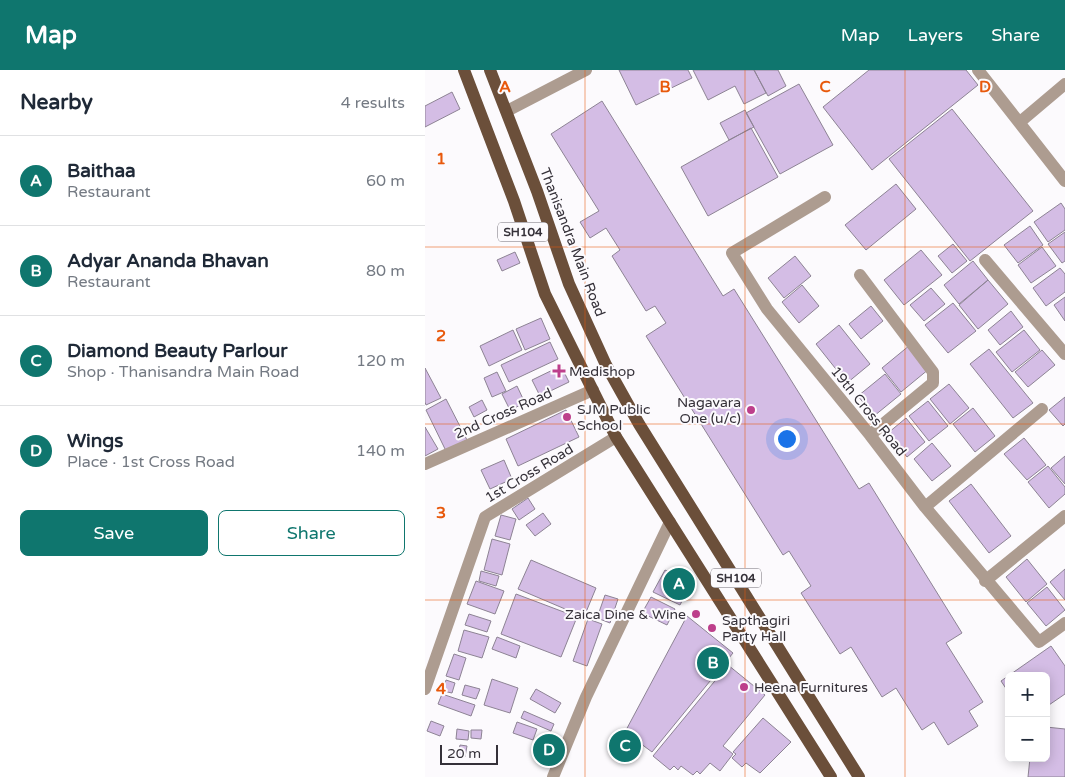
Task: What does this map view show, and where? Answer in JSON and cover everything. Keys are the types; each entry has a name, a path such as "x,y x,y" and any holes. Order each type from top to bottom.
{"main road":[{"name":"SH104","path":"464,70 514,201 545,294 616,437 831,777"},
{"name":"Thanisandra Main Road","path":"491,70 569,284 606,365 639,424 859,777"}],"street":[{"path":"507,111 586,70"},
{"path":"978,70 1065,181"},
{"path":"1020,122 1065,84"},
{"name":"19th Cross Road","path":"825,197 732,253 767,309 870,435 985,581 1039,642 1065,623"},
{"path":"985,260 1065,354"},
{"path":"860,275 933,372 933,383 870,435"},
{"name":"2nd Cross Road","path":"425,464 593,390"},
{"path":"925,507 1042,409"},
{"name":"1st Cross Road","path":"425,689 485,517 616,437"},
{"path":"985,581 1065,516"},
{"path":"553,777 586,697 670,522"}],"building":[{"path":"619,70 688,70 692,78 636,105"},
{"path":"693,70 754,70 766,93 744,104 735,86 708,100"},
{"path":"754,70 778,70 786,86 768,96"},
{"path":"869,70 966,70 978,85 872,170 823,107"},
{"path":"799,84 833,145 780,174 746,113"},
{"path":"452,92 460,109 425,127 425,106"},
{"name":"Nagavara One (u/c)","path":"602,101 723,296 734,289 859,489 869,483 962,633 946,643 983,702 969,711 978,726 948,745 934,722 922,730 896,688 882,697 851,647 840,654 801,593 811,586 789,551 783,555 646,336 666,323 655,306 646,311 612,256 620,250 606,228 590,238 580,222 599,211 551,134"},
{"path":"952,109 1033,211 970,261 889,159"},
{"path":"745,110 754,127 729,140 720,123"},
{"path":"751,128 778,177 708,216 681,167"},
{"path":"896,184 916,209 866,250 845,225"},
{"path":"1061,203 1065,209 1065,230 1048,242 1034,222"},
{"path":"1030,226 1043,245 1018,263 1004,245"},
{"path":"1065,232 1065,261 1062,263 1048,244"},
{"path":"953,244 967,261 952,273 938,256"},
{"path":"1042,247 1056,266 1031,283 1018,265"},
{"path":"921,250 942,275 904,305 884,280"},
{"path":"515,252 520,263 502,271 497,260"},
{"path":"795,256 811,276 784,298 768,278"},
{"path":"973,261 988,280 959,304 944,285"},
{"path":"1060,268 1065,274 1065,292 1046,306 1033,288"},
{"path":"988,280 1008,304 978,329 959,305"},
{"path":"802,285 819,306 799,323 782,302"},
{"path":"931,288 945,304 924,321 910,305"},
{"path":"1065,297 1065,321 1054,305"},
{"path":"953,303 976,331 948,353 925,325"},
{"path":"871,306 883,321 861,339 849,324"},
{"path":"1011,311 1023,327 1000,345 988,330"},
{"path":"541,318 550,339 525,350 516,329"},
{"path":"839,325 870,364 847,383 816,344"},
{"path":"513,330 522,350 489,366 480,346"},
{"path":"1024,330 1040,350 1012,372 996,352"},
{"path":"550,342 558,359 509,382 501,365"},
{"path":"910,345 929,369 901,392 882,368"},
{"path":"989,349 1033,403 1013,418 970,364"},
{"path":"1042,350 1055,365 1028,387 1015,372"},
{"path":"561,366 569,382 540,396 532,380"},
{"path":"425,368 441,398 426,405 425,402"},
{"path":"497,372 506,391 492,397 484,378"},
{"path":"885,374 901,394 874,416 858,396"},
{"path":"949,384 969,408 950,424 930,399"},
{"path":"517,386 525,403 510,410 502,394"},
{"path":"1065,397 1065,424 1063,426 1049,410"},
{"path":"446,399 467,440 446,451 426,410"},
{"path":"482,400 487,410 474,417 469,407"},
{"path":"928,401 948,426 929,441 909,416"},
{"path":"973,408 995,436 975,452 953,424"},
{"path":"566,410 579,437 518,466 506,439"},
{"path":"906,418 925,442 907,457 888,433"},
{"path":"425,427 438,449 425,456"},
{"path":"1024,438 1046,465 1027,480 1004,454"},
{"path":"932,443 951,466 932,481 914,459"},
{"path":"1065,456 1065,484 1051,468"},
{"path":"504,460 512,479 490,489 481,470"},
{"path":"1048,466 1065,487 1065,494 1049,508 1028,482"},
{"path":"971,484 1011,536 989,553 949,501"},
{"path":"528,498 535,509 519,520 512,509"},
{"path":"543,513 551,524 535,536 526,525"},
{"path":"501,515 516,519 510,540 495,536"},
{"path":"492,539 510,544 502,575 484,570"},
{"path":"1027,559 1047,584 1026,602 1006,577"},
{"path":"531,560 596,588 584,617 518,589"},
{"path":"1065,569 1065,600 1050,582"},
{"path":"665,570 691,583 680,605 653,592"},
{"path":"481,571 499,576 496,586 479,581"},
{"path":"476,581 504,591 495,614 467,604"},
{"path":"1047,587 1065,610 1046,626 1027,603"},
{"path":"516,594 577,617 561,657 501,634"},
{"path":"605,595 618,599 610,623 597,618"},
{"path":"651,597 675,609 667,625 642,613"},
{"path":"469,614 491,621 487,632 465,625"},
{"path":"687,616 733,653 652,752 625,732"},
{"path":"588,619 602,624 587,666 573,661"},
{"path":"464,630 489,637 482,658 458,651"},
{"path":"497,637 520,646 516,658 492,649"},
{"path":"1051,646 1065,666 1065,694 1050,704 1050,672 1014,672"},
{"path":"454,654 466,658 459,680 446,676"},
{"path":"728,665 765,695 723,746 733,754 720,771 710,763 700,774 697,771 693,775 681,766 678,770 674,766 670,770 653,756"},
{"path":"1005,678 1005,687 1001,681"},
{"path":"492,679 518,688 510,713 484,705"},
{"path":"446,680 455,683 452,693 443,691"},
{"path":"465,685 480,689 476,699 462,695"},
{"path":"536,689 561,703 555,713 530,699"},
{"path":"442,694 475,705 471,716 438,704"},
{"path":"524,711 554,724 551,731 521,718"},
{"path":"763,718 791,742 760,773 746,763 742,767 732,758 736,754 733,752"},
{"path":"431,721 444,726 440,736 427,731"},
{"path":"517,722 537,729 533,740 513,733"},
{"path":"1050,727 1065,729 1065,777 1028,777 1030,762 1050,762"},
{"path":"457,729 469,731 468,740 456,739"},
{"path":"471,730 482,730 481,739 471,738"},
{"path":"460,745 467,746 465,757 458,755"}],"place":[{"name":"Medishop","path":"559,371"},
{"name":"Nagavara One (u/c)","path":"751,410"},
{"name":"SJM Public School","path":"567,417"},
{"name":"Baithaa","path":"679,584"},
{"name":"Zaica Dine & Wine","path":"696,614"},
{"name":"Sapthagiri Party Hall","path":"712,628"},
{"name":"Adyar Ananda Bhavan","path":"713,663"},
{"name":"Heena Furnitures","path":"744,687"},
{"name":"Diamond Beauty Parlour","path":"625,746"},
{"name":"Wings","path":"549,750"}]}
